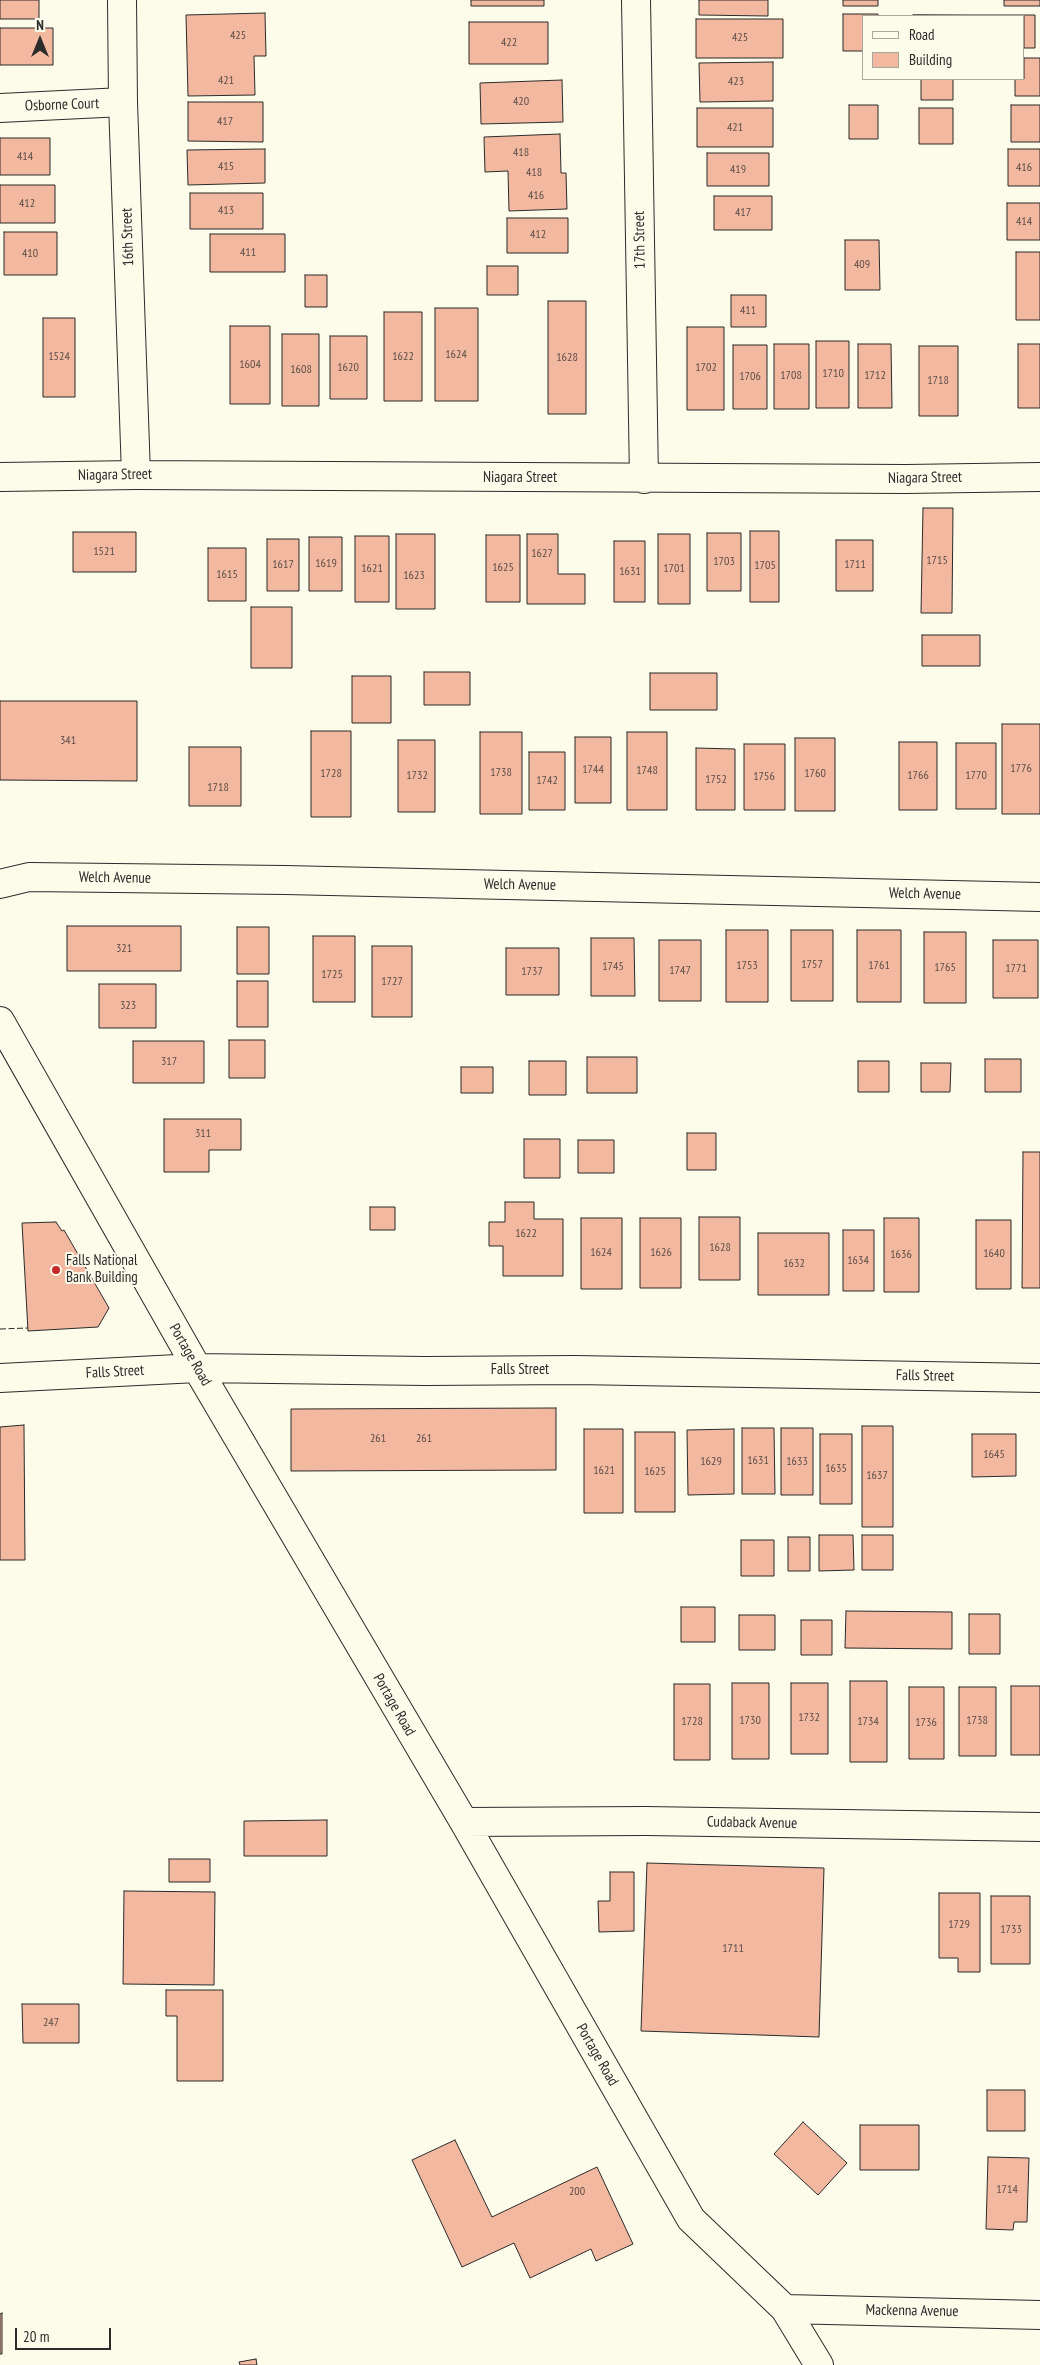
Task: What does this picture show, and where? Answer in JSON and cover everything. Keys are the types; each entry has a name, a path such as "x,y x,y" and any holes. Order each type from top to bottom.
{"street":[{"name":"16th Street","path":"122,0 136,475"},
{"name":"17th Street","path":"636,0 644,479"},
{"name":"Osborne Court","path":"0,108 124,102"},
{"name":"Niagara Street","path":"0,477 136,475 644,479 1040,477"},
{"name":"Welch Avenue","path":"0,884 30,877 285,880 1040,897"},
{"name":"Portage Road","path":"0,1021 197,1368 464,1822 691,2219 784,2309 819,2365"},
{"name":"Falls Street","path":"0,1378 197,1368 425,1371 575,1370 1040,1378"},
{"name":"Cudaback Avenue","path":"464,1822 645,1822 1040,1827"},
{"name":"Mackenna Avenue","path":"784,2309 1040,2315"}],"building":[{"path":"0,0 39,0 39,19 0,19"},
{"path":"471,0 544,0 544,6 471,6"},
{"path":"699,0 768,0 768,16 699,15"},
{"path":"843,0 878,0 878,6 843,6"},
{"path":"1004,0 1040,0 1040,6 1004,6"},
{"path":"265,13 266,56 254,56 255,95 188,96 186,15"},
{"path":"843,14 878,14 862,15 862,51 843,51"},
{"path":"1025,15 1035,15 1035,48 1025,48"},
{"path":"696,19 783,19 783,58 696,58"},
{"path":"469,22 548,22 548,64 469,64"},
{"path":"0,28 53,28 53,65 0,65"},
{"path":"1025,58 1040,58 1040,96 1015,96 1015,80 1025,80"},
{"path":"773,62 773,101 700,102 699,63"},
{"path":"562,80 563,122 481,124 480,83"},
{"path":"921,80 953,80 953,100 921,100"},
{"path":"188,102 263,102 263,142 188,141"},
{"path":"849,105 878,105 878,139 849,139"},
{"path":"1011,105 1040,105 1040,142 1011,142"},
{"path":"697,108 773,108 773,147 697,147"},
{"path":"919,108 953,108 953,144 919,144"},
{"path":"560,134 561,173 566,173 567,209 509,211 508,171 485,172 484,137"},
{"path":"0,138 50,138 50,175 0,175"},
{"path":"265,149 265,183 188,185 187,150"},
{"path":"1008,149 1040,149 1040,186 1008,186"},
{"path":"707,153 769,153 769,186 707,186"},
{"path":"0,185 55,185 55,223 0,223"},
{"path":"190,193 263,193 263,229 190,229"},
{"path":"714,196 772,196 772,230 714,230"},
{"path":"1007,203 1040,203 1040,240 1007,240"},
{"path":"507,218 568,218 568,253 507,253"},
{"path":"4,232 57,232 57,275 4,275"},
{"path":"210,234 285,234 285,272 210,272"},
{"path":"845,240 879,240 880,290 845,290"},
{"path":"1016,252 1040,252 1040,320 1016,320"},
{"path":"487,266 518,266 518,295 487,295"},
{"path":"305,275 327,275 327,307 305,307"},
{"path":"731,295 766,295 766,327 731,327"},
{"path":"548,301 586,301 586,414 548,414"},
{"path":"435,308 478,308 478,401 435,401"},
{"path":"384,312 422,312 422,401 384,401"},
{"path":"43,318 75,318 75,397 43,397"},
{"path":"230,326 270,326 270,404 230,404"},
{"path":"687,327 724,327 724,410 687,410"},
{"path":"282,334 319,334 319,406 282,406"},
{"path":"330,336 367,336 367,399 330,399"},
{"path":"816,341 849,341 849,408 816,408"},
{"path":"774,344 809,344 809,409 774,409"},
{"path":"858,344 891,344 892,408 858,408"},
{"path":"1018,344 1040,344 1040,408 1018,408"},
{"path":"733,345 767,345 767,409 733,409"},
{"path":"919,346 958,346 958,416 919,416"},
{"path":"923,508 953,508 952,613 921,613"},
{"path":"750,531 779,531 779,602 750,602"},
{"path":"73,532 136,532 136,572 73,572"},
{"path":"707,533 741,533 741,591 707,591"},
{"path":"396,534 435,534 435,609 396,609"},
{"path":"527,534 558,534 558,574 585,574 585,604 527,604"},
{"path":"658,534 690,534 690,604 658,604"},
{"path":"486,535 520,535 520,602 486,602"},
{"path":"355,536 389,536 389,602 355,602"},
{"path":"309,537 342,537 342,591 309,591"},
{"path":"267,539 299,539 299,591 267,591"},
{"path":"836,540 873,540 873,591 836,591"},
{"path":"614,541 645,541 645,602 614,602"},
{"path":"208,548 246,548 246,601 208,601"},
{"path":"251,607 292,607 292,668 251,668"},
{"path":"922,635 980,635 980,666 922,666"},
{"path":"424,672 470,672 470,705 424,705"},
{"path":"650,673 717,673 717,710 650,710"},
{"path":"352,676 391,676 391,723 352,723"},
{"path":"0,701 137,701 137,781 0,780"},
{"path":"1002,724 1040,724 1040,814 1002,814"},
{"path":"311,731 351,731 351,817 311,817"},
{"path":"480,732 522,732 522,814 480,814"},
{"path":"627,732 667,732 667,810 627,810"},
{"path":"575,737 611,737 611,803 575,803"},
{"path":"795,738 835,738 835,811 795,811"},
{"path":"398,740 435,740 435,812 398,812"},
{"path":"899,742 937,742 937,810 899,810"},
{"path":"956,743 996,743 996,809 956,809"},
{"path":"744,744 785,744 785,810 744,810"},
{"path":"189,747 241,747 241,806 189,806"},
{"path":"696,748 735,749 735,810 696,810"},
{"path":"529,752 565,752 565,810 529,810"},
{"path":"67,926 181,926 181,971 67,971"},
{"path":"237,927 269,927 269,974 237,974"},
{"path":"726,930 768,930 768,1002 726,1002"},
{"path":"791,930 833,930 833,1001 791,1001"},
{"path":"857,930 901,930 901,1002 857,1002"},
{"path":"924,932 966,932 966,1003 924,1003"},
{"path":"313,936 355,936 355,1002 313,1002"},
{"path":"591,938 634,938 635,996 591,996"},
{"path":"659,940 701,940 701,1001 659,1001"},
{"path":"993,940 1038,940 1038,998 993,998"},
{"path":"372,946 412,946 412,1017 372,1017"},
{"path":"506,948 559,948 559,995 506,995"},
{"path":"237,981 268,981 268,1027 237,1027"},
{"path":"99,984 156,984 156,1028 99,1028"},
{"path":"229,1040 265,1040 265,1078 229,1078"},
{"path":"133,1041 204,1041 204,1083 133,1083"},
{"path":"587,1057 637,1057 637,1093 587,1093"},
{"path":"985,1059 1021,1059 1021,1092 985,1092"},
{"path":"529,1061 566,1061 566,1095 529,1095"},
{"path":"858,1061 889,1061 889,1092 858,1092"},
{"path":"921,1063 951,1063 950,1092 921,1092"},
{"path":"461,1067 493,1067 493,1093 461,1093"},
{"path":"164,1119 241,1119 241,1150 209,1150 209,1172 164,1172"},
{"path":"687,1133 716,1133 716,1170 687,1170"},
{"path":"524,1139 560,1139 560,1178 524,1178"},
{"path":"578,1140 614,1140 614,1173 578,1173"},
{"path":"1023,1152 1040,1152 1040,1288 1022,1288"},
{"path":"505,1202 534,1202 534,1219 563,1219 563,1276 503,1276 503,1246 489,1246 489,1222 505,1222"},
{"path":"370,1207 395,1207 395,1230 370,1230"},
{"path":"699,1217 740,1217 740,1280 699,1280"},
{"path":"581,1218 622,1218 622,1289 581,1289"},
{"path":"640,1218 681,1218 681,1288 640,1288"},
{"path":"884,1218 919,1218 919,1292 884,1292"},
{"path":"976,1220 1011,1220 1011,1289 976,1289"},
{"name":"Falls National Bank Building","path":"56,1222 62,1231 64,1230 109,1308 98,1327 28,1331 22,1223"},
{"path":"843,1230 874,1230 874,1291 843,1291"},
{"path":"758,1233 829,1233 829,1295 758,1295"},
{"path":"556,1408 556,1470 291,1471 291,1409"},
{"path":"24,1425 25,1560 0,1560 0,1427"},
{"path":"862,1426 893,1426 893,1527 862,1527"},
{"path":"742,1428 774,1428 775,1494 742,1494"},
{"path":"781,1428 813,1428 813,1495 781,1495"},
{"path":"584,1429 623,1429 623,1513 584,1513"},
{"path":"734,1429 734,1494 688,1495 687,1430"},
{"path":"635,1432 675,1432 675,1512 635,1512"},
{"path":"820,1434 852,1434 852,1504 820,1504"},
{"path":"972,1434 1016,1434 1016,1476 972,1477"},
{"path":"819,1535 853,1535 854,1570 819,1571"},
{"path":"862,1535 893,1535 893,1570 862,1570"},
{"path":"788,1537 810,1537 810,1571 788,1571"},
{"path":"741,1540 774,1540 774,1576 741,1576"},
{"path":"681,1607 715,1607 715,1642 681,1642"},
{"path":"846,1611 952,1612 952,1649 845,1648"},
{"path":"969,1614 1000,1614 1000,1654 969,1654"},
{"path":"739,1615 775,1615 775,1650 739,1650"},
{"path":"801,1620 832,1620 832,1655 801,1655"},
{"path":"850,1681 887,1681 887,1762 850,1762"},
{"path":"732,1683 769,1683 769,1759 732,1759"},
{"path":"791,1683 828,1683 828,1754 791,1754"},
{"path":"674,1684 710,1684 710,1760 674,1760"},
{"path":"1011,1686 1040,1686 1040,1755 1011,1755"},
{"path":"909,1687 944,1687 944,1759 909,1759"},
{"path":"959,1687 996,1687 996,1756 959,1756"},
{"path":"327,1820 327,1856 244,1856 244,1821"},
{"path":"169,1859 210,1859 210,1882 169,1882"},
{"path":"647,1863 824,1868 819,2037 641,2031"},
{"path":"610,1872 634,1872 634,1931 599,1932 598,1901 610,1901"},
{"path":"124,1891 215,1892 214,1985 123,1984"},
{"path":"939,1893 980,1893 980,1972 958,1972 958,1958 939,1958"},
{"path":"991,1896 1030,1896 1030,1964 991,1964"},
{"path":"166,1990 223,1990 223,2081 177,2081 177,2016 166,2016"},
{"path":"22,2004 79,2004 79,2043 23,2043"},
{"path":"987,2090 1025,2090 1025,2131 987,2131"},
{"path":"803,2122 847,2163 818,2195 774,2154"},
{"path":"860,2125 919,2125 919,2170 860,2170"},
{"path":"455,2140 492,2217 597,2167 633,2244 596,2261 591,2249 530,2278 514,2243 462,2267 412,2160"},
{"path":"988,2157 1029,2158 1027,2222 1014,2222 1013,2230 986,2229"},
{"path":"2,2313 2,2354 0,2354 0,2314"},
{"path":"256,2359 257,2365 240,2365 239,2362"}],"fence":[{"path":"0,1329 28,1328"}],"place":[{"name":"Falls National Bank Building","path":"56,1270"}]}
